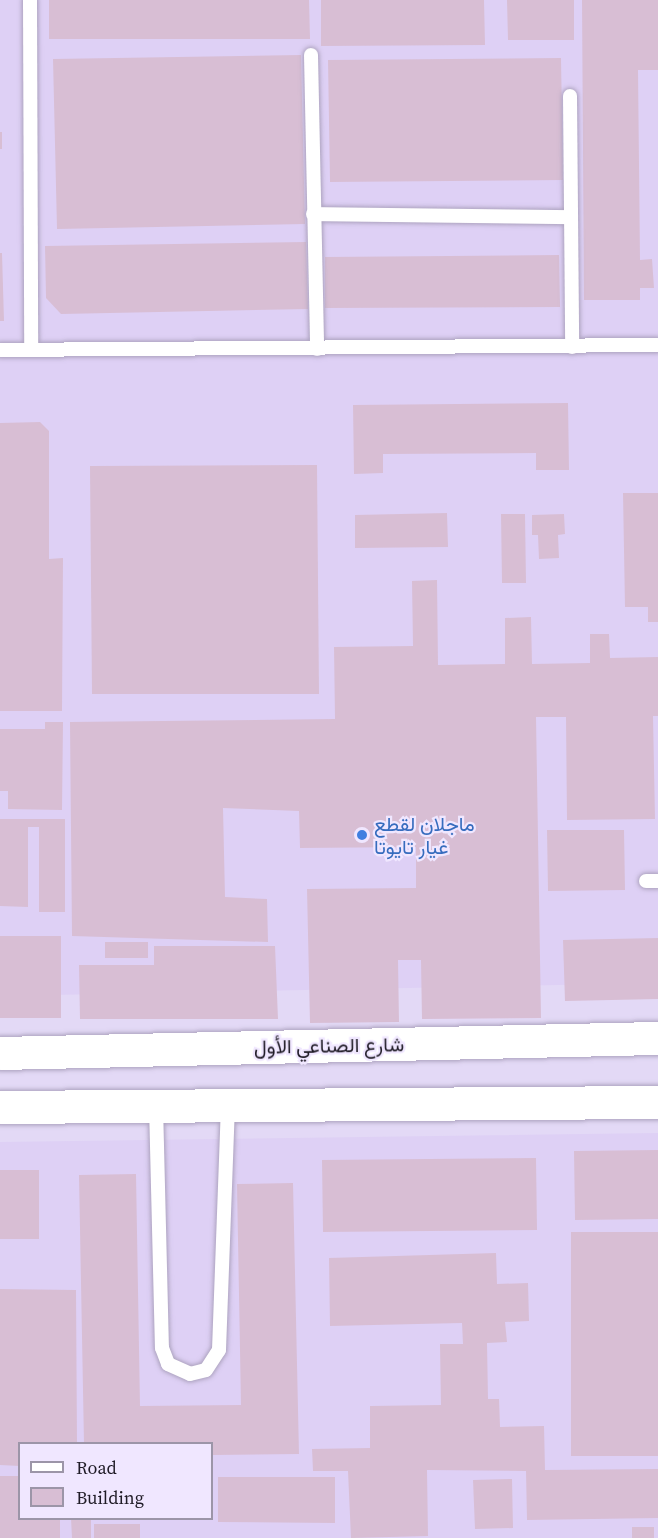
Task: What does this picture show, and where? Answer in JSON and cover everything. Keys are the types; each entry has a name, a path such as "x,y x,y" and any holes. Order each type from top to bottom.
{"main road":[{"name":"شارع الصناعي الأول","path":"0,1053 658,1038"},
{"path":"0,1107 658,1102"}],"lane":[{"path":"30,0 31,349"},
{"path":"311,55 312,214 317,349"},
{"path":"570,96 569,216 572,347"},
{"path":"312,214 569,216"},
{"path":"0,350 658,345"},
{"path":"156,1105 162,1348 174,1369 190,1374 206,1370 219,1350 228,1104"}],"shaded area":[{"path":"0,0 658,0 658,983 0,996"},
{"path":"658,1133 658,1538 0,1538 0,1142"}],"building":[{"path":"49,0 309,0 310,39 49,39"},
{"path":"321,0 484,0 485,45 321,46"},
{"path":"507,0 574,0 574,40 508,40"},
{"path":"582,0 658,0 658,70 638,70 640,260 652,259 654,288 640,288 640,300 584,300"},
{"path":"301,55 305,224 57,229 53,59"},
{"path":"561,58 563,180 330,182 328,60"},
{"path":"0,132 2,132 2,149 0,149"},
{"path":"306,242 308,309 61,314 46,298 45,246"},
{"path":"0,253 2,253 4,321 0,321"},
{"path":"559,255 560,307 325,308 325,257"},
{"path":"568,403 569,470 536,470 536,453 383,454 383,473 354,474 353,405"},
{"path":"40,422 49,431 49,559 63,558 62,711 0,711 0,423"},
{"path":"317,465 319,694 92,694 90,466"},
{"path":"623,493 658,493 658,622 648,622 648,607 625,607"},
{"path":"447,513 448,547 355,548 355,515"},
{"path":"501,514 525,514 526,583 502,583"},
{"path":"564,514 565,534 558,535 559,558 539,559 538,535 532,535 532,515"},
{"path":"437,580 438,665 505,664 505,618 531,617 532,664 590,663 590,634 609,634 610,658 658,657 658,716 653,716 655,819 567,820 566,717 536,717 541,1018 422,1019 421,960 398,960 399,1022 310,1023 307,889 416,888 416,847 300,848 299,811 223,808 225,897 267,899 268,942 72,936 70,722 335,719 334,647 413,646 412,581"},
{"path":"45,722 63,722 62,810 8,809 8,791 0,791 0,729 45,729"},
{"path":"0,819 65,819 65,912 39,912 39,827 28,827 28,907 0,906"},
{"path":"547,830 624,830 625,890 548,891"},
{"path":"0,936 61,936 61,1018 0,1018"},
{"path":"658,938 658,999 565,1001 563,940"},
{"path":"105,942 148,942 148,958 105,958"},
{"path":"154,946 275,946 278,1019 80,1019 79,965 154,965"},
{"path":"658,1150 658,1219 575,1220 574,1151"},
{"path":"536,1158 537,1230 323,1232 322,1160"},
{"path":"0,1170 39,1170 39,1239 0,1239"},
{"path":"136,1174 140,1406 241,1405 237,1184 293,1183 299,1454 213,1455 213,1442 84,1442 79,1175"},
{"path":"571,1232 658,1232 658,1456 571,1456"},
{"path":"496,1253 497,1284 528,1283 529,1321 505,1322 507,1342 487,1343 488,1399 499,1399 500,1427 544,1426 545,1470 658,1469 658,1518 527,1520 526,1471 427,1470 428,1536 351,1538 348,1471 313,1471 312,1449 370,1448 370,1406 441,1405 440,1344 463,1344 462,1323 330,1326 329,1258"},
{"path":"0,1289 76,1290 77,1442 18,1442 18,1466 0,1465"},
{"path":"0,1476 18,1476 18,1520 60,1520 60,1538 0,1538"},
{"path":"218,1477 335,1477 335,1523 218,1522"},
{"path":"512,1479 513,1528 475,1529 473,1480"},
{"path":"71,1520 91,1520 91,1538 72,1538"},
{"path":"94,1524 140,1524 140,1538 94,1538"},
{"path":"632,1527 654,1527 654,1538 632,1538"}],"place":[{"name":"ماجلان لقطع غيار تايوتا","path":"362,835"}]}
